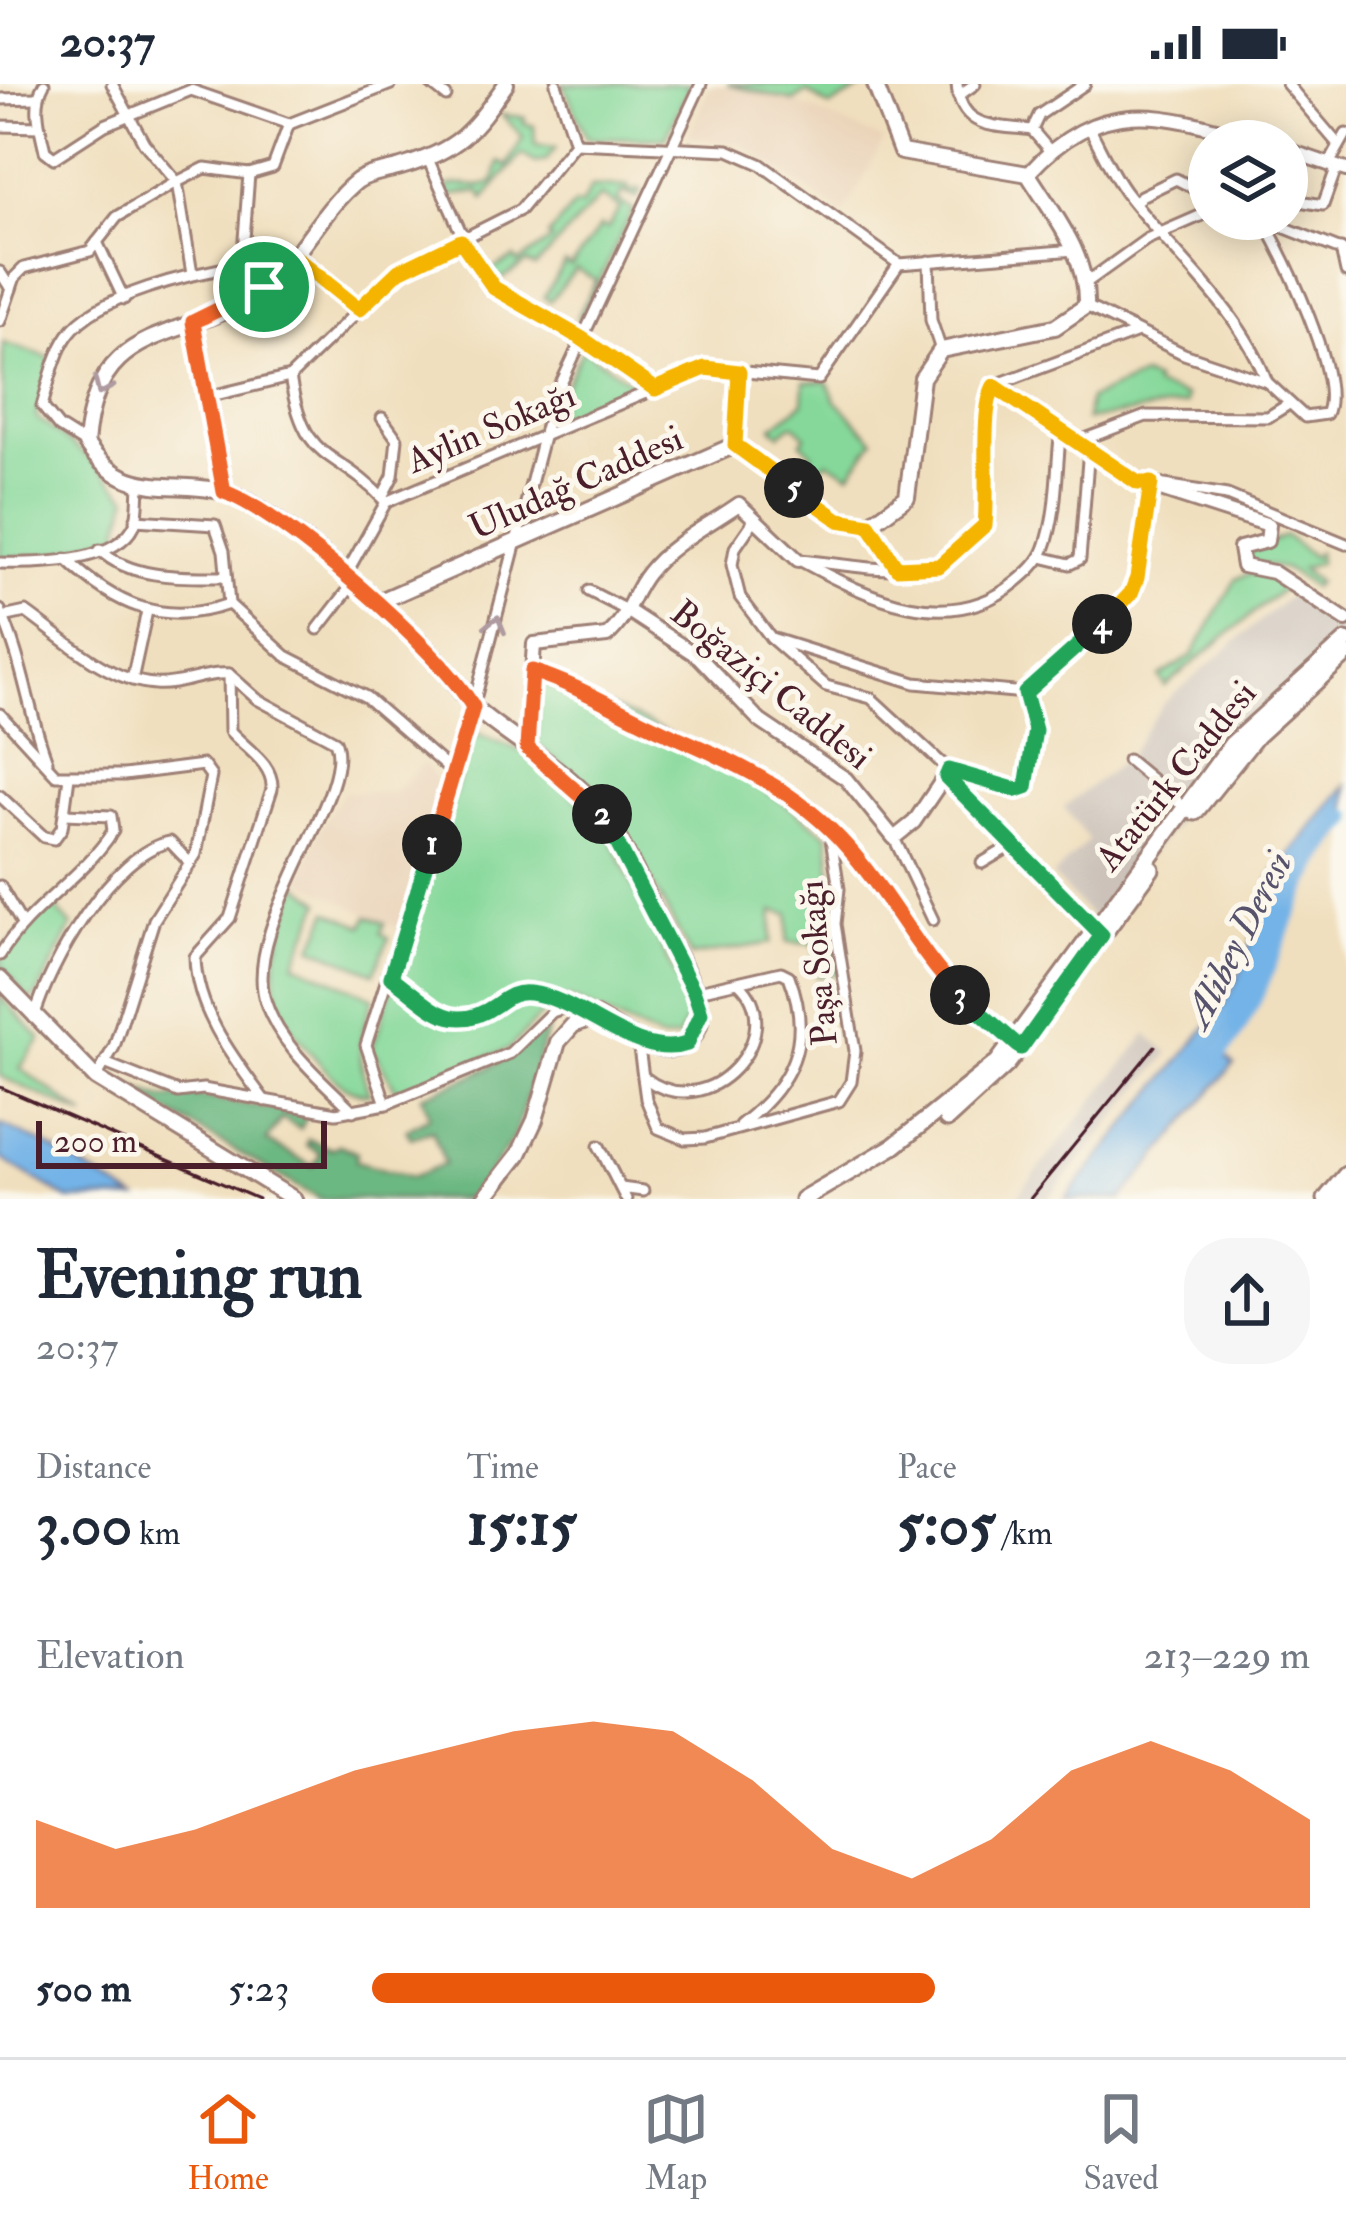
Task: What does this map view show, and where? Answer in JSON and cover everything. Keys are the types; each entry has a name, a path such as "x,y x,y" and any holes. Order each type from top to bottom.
{"main road":[{"path":"484,1199 519,1154 535,1120 558,1042 573,1025 596,1016 638,1041 670,1050 687,1044 701,1013 608,820 473,707 460,683 376,602 254,505 224,492 139,486 111,472 86,444 88,421 105,374 126,350 264,287 296,258 359,179 428,159 463,142 506,84"},
{"path":"869,525 907,497 922,378 941,350 1055,327 1085,306 1087,282 1075,250 1028,174 906,155 893,141 875,84"},
{"path":"193,322 224,492"},
{"name":"Uludağ Caddesi","path":"376,602 735,445 839,520 869,525"},
{"name":"Atatürk Caddesi","path":"824,1199 923,1137 977,1094 1232,744 1346,641"},
{"name":"Atatürk Caddesi","path":"1097,932 1237,758 1346,654"},
{"path":"0,980 96,1078 280,1195 294,1199"},
{"name":"Atatürk Caddesi","path":"803,1199 916,1131 1016,1044"},
{"path":"1326,1199 1346,1174"},
{"path":"1340,1199 1346,1191"}],"street":[{"path":"44,84 36,98 45,151 54,158 128,114 191,90 289,124 391,84"},
{"path":"112,84 176,182 192,274"},
{"path":"431,84 446,96"},
{"path":"556,84 575,143"},
{"path":"386,1104 366,1045 473,707 543,435 581,338 701,84"},
{"path":"974,84 957,90 977,123 997,130 1032,130 1049,150"},
{"path":"1032,130 1039,115 1085,84"},
{"path":"1287,84 1337,143 1338,167 1323,205 1308,202"},
{"path":"0,99 36,98"},
{"path":"1028,174 1049,150 1089,127 1165,114 1188,121"},
{"path":"0,320 24,268 79,257 117,217 206,168 249,174 273,166 289,124"},
{"path":"0,126 40,127"},
{"path":"1089,127 1136,203 1234,323 1267,382 1305,417 1326,413 1328,388 1304,305 1273,240"},
{"path":"1337,143 1346,134"},
{"path":"575,143 728,150 760,164 899,264 1075,250"},
{"path":"207,397 290,377 399,271 520,210 575,143"},
{"path":"1308,157 1338,167"},
{"path":"428,159 461,241 494,288 581,338 655,389"},
{"path":"249,174 242,265 264,287"},
{"path":"1136,203 1176,179 1188,185"},
{"path":"1087,282 1188,222"},
{"path":"1308,236 1344,250 1346,272"},
{"path":"97,242 124,299"},
{"path":"296,258 359,309"},
{"path":"929,261 932,320 941,350"},
{"name":"Aylin Sokağı","path":"290,377 297,421 310,446 384,500 705,368 820,379 899,264"},
{"path":"86,444 59,427 42,406 65,339 76,324 124,299 192,274 242,265"},
{"path":"0,272 11,289"},
{"path":"1085,306 1267,382"},
{"path":"994,386 1138,332"},
{"path":"735,445 739,372"},
{"path":"994,386 1138,483 1227,495 1346,544"},
{"path":"798,560 897,568 939,566 985,525 990,476 987,416 994,386"},
{"path":"1084,444 1146,416 1268,417 1289,404"},
{"path":"318,629 348,580 393,476 397,439 382,418"},
{"path":"527,748 534,644 591,642 608,636 630,612 644,576 660,559 739,504 798,560 840,582 932,612 998,596 1041,557 1049,532 1061,429"},
{"path":"1041,557 1070,564 1080,559 1084,444"},
{"path":"1151,483 1268,525 1267,541 1240,548 1243,566 1274,572 1346,620"},
{"path":"771,638 915,683 1025,693 1131,593 1151,483"},
{"path":"0,563 66,559 121,539 135,520 139,486"},
{"path":"755,519 735,548 731,566 740,597 771,638 826,686 871,698 1097,932"},
{"path":"135,520 215,525 229,604 286,656 366,697 450,770"},
{"path":"869,525 897,568"},
{"path":"100,550 112,561 139,569 226,577"},
{"path":"66,559 107,596 147,611 178,615 229,604"},
{"name":"Boğaziçi Caddesi","path":"589,592 630,612 699,657 760,721 846,779 894,838"},
{"path":"132,680 147,611"},
{"path":"49,766 31,719 27,678 2,614 26,612 104,667 132,680 157,685 229,674"},
{"path":"532,671 571,683 752,769 829,827 926,960 1016,1044"},
{"path":"229,674 230,731 264,764 273,777 272,788 230,918 195,957 195,970 212,1018 265,1101"},
{"path":"229,674 257,699 335,740 340,753 337,778 296,859 262,979 266,1005 280,1030 353,1111"},
{"path":"948,774 1017,790 1026,787 1035,730 1025,693"},
{"path":"0,714 56,776 209,768 206,811 190,863 154,920 107,1064 96,1078"},
{"path":"1128,760 1186,808"},
{"path":"933,920 894,838 914,822 948,774"},
{"path":"0,796 44,837 54,838 65,814 69,777"},
{"path":"0,956 22,924 82,871 113,831 110,817 65,814"},
{"name":"Paşa Sokağı","path":"638,1041 658,1129 686,1139 839,1101 850,1082 855,1051 835,924 839,889 829,827"},
{"path":"34,1018 71,937 128,865 157,844 170,842 190,863"},
{"path":"982,863 1013,844"},
{"path":"0,886 22,924"},
{"path":"694,992 781,972 789,976 799,1017 787,1082 734,1130"},
{"path":"391,977 442,1014 463,1022 521,992 596,1016"},
{"path":"643,1076 672,1091 705,1090 727,1079 750,1044 754,1018 753,1000 739,983"},
{"path":"107,1064 178,1092 203,1088 353,1111 386,1104 510,1053 552,1012 568,1006"},
{"path":"598,1146 623,1193 643,1191"}],"shaded area":[{"path":"711,84 793,101 884,140 844,214 742,144 688,137"},
{"path":"1295,591 1346,632 1319,656 1094,920 1053,876 1089,840 1064,807 1128,757 1163,704"},
{"path":"424,763 441,785 399,929 299,880 322,825 344,792 393,793"},
{"path":"1147,1034 1169,1053 1048,1199 1015,1199"}],"green space":[{"path":"563,84 690,84 666,138 587,138"},
{"path":"727,84 868,85 830,107 807,92 793,101"},
{"path":"502,115 525,117 524,123 534,126 535,145 556,147 546,161 535,163 522,154 484,199 479,191 449,196 446,187 487,185 494,182 499,162 507,166 523,137"},
{"path":"628,186 628,191 641,190 637,198 623,192 618,201 633,210 581,320 577,318 596,280 576,269 550,301 544,297 565,263 571,266 601,226 607,229 620,208 601,196 535,267 526,263 496,282 486,273 514,258 518,263 551,240 548,236 575,204 581,206 591,187"},
{"path":"3,343 52,358 36,417 92,460 128,497 119,534 57,553 0,559"},
{"path":"583,349 637,386 556,421 563,389"},
{"path":"1142,376 1155,381 1154,386 1186,396 1186,404 1086,420 1089,399"},
{"path":"827,381 836,401 874,440 850,474 827,461 801,486 789,476 812,453 801,442 806,436 793,424 780,434 772,427 803,403 804,382"},
{"path":"1285,536 1313,557 1318,552 1319,563 1301,569 1317,582 1313,587 1287,570 1248,561 1248,550"},
{"path":"1253,572 1274,577 1284,588 1165,686 1159,677 1192,656 1236,579"},
{"path":"538,682 615,710 690,745 761,787 828,835 840,973 818,977 815,944 787,942 789,914 773,911 771,943 691,956 610,804 537,745"},
{"path":"474,732 522,751 603,821 692,1011 678,1038 662,1040 569,998 548,1008 509,1049 398,1093 372,1049"},
{"path":"298,884 321,902 295,963 374,998 361,1046 369,1094 346,1087 322,1065 297,1035 278,994 277,956"},
{"path":"61,898 58,911 72,926 37,995 29,1000 0,964 10,943"},
{"path":"329,911 363,926 368,916 385,923 381,933 389,938 374,973 313,947"},
{"path":"0,996 41,1039 20,1068 86,1116 0,1076"},
{"path":"550,1021 515,1135 484,1182 465,1199 320,1199 110,1079 163,1098 199,1096 308,1115 300,1129 282,1118 266,1141 313,1166 321,1154 306,1145 308,1139 331,1149 339,1145 357,1152 356,1161 412,1177 445,1164 432,1130 411,1138 406,1130 430,1116 422,1096 507,1057"}],"water":[{"path":"1346,785 1346,812 1298,869 1245,1004 1215,1047 1234,1064 1122,1199 1066,1199 1223,1007 1242,969 1273,875"},
{"path":"0,1124 46,1145 136,1199 68,1199 0,1158"}],"waterway":[{"name":"Alibey Deresi","path":"1207,1068 1248,1008 1304,878 1346,818"}],"tram line":[{"path":"1030,1199 1155,1046"},
{"path":"0,1087 258,1199"}],"route":[{"path":"461,241 480,275 494,288 581,338 655,389 705,368 739,372 735,445 839,520 869,525 897,568 939,566 985,525 990,476 987,416 994,386 1138,483 1151,483 1131,593 1025,693 1035,730 1026,787 1017,790 949,770 946,777 1102,935 1021,1048 926,960 853,852 801,805 752,769 571,683 532,671 527,748 561,773 608,820 694,992 701,1013 699,1027 687,1044 670,1050 638,1041 596,1016 536,993 521,992 463,1022 442,1014 391,977 450,770 473,707 460,683 376,602 254,505 224,492 193,322 254,296 264,287 296,258 359,309 399,271 461,241"}]}
